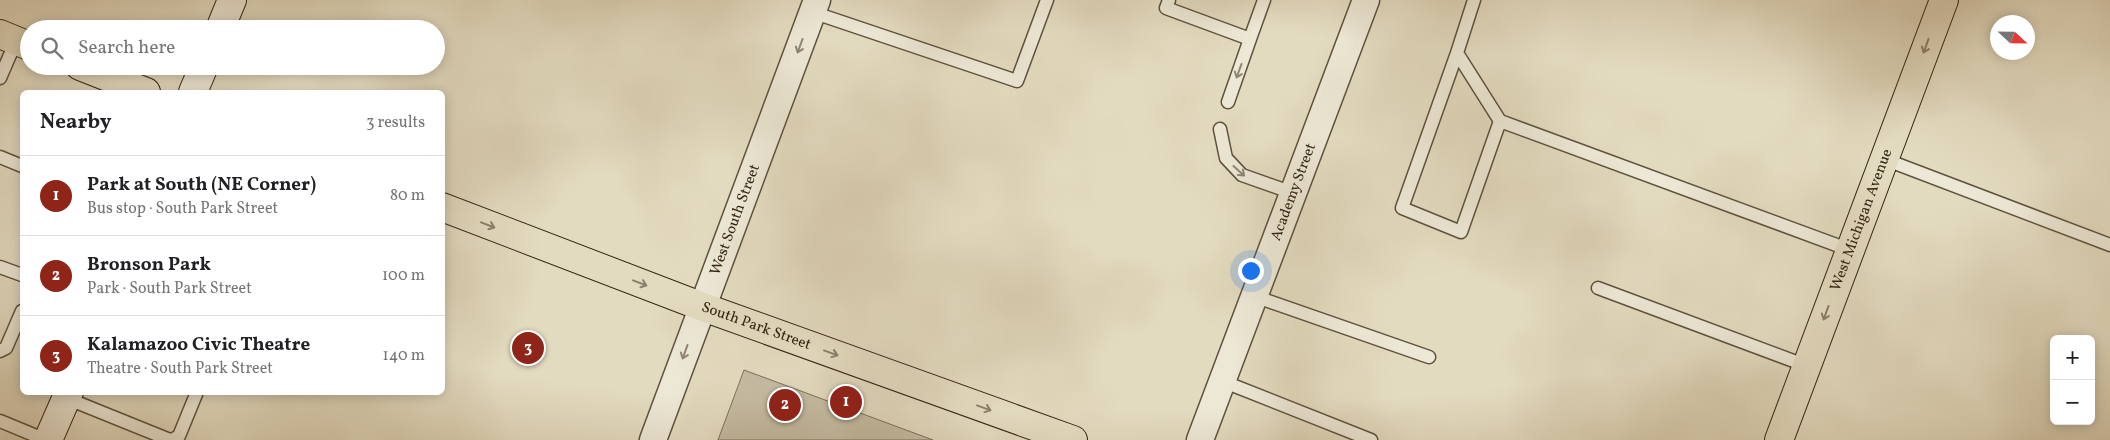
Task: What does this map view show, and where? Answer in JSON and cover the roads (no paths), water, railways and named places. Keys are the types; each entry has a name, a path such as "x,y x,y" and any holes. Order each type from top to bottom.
{"main road":[{"name":"West Michigan Avenue","path":"1779,440 1944,0"},
{"path":"103,75 141,90"},
{"name":"South Park Street","path":"445,208 703,307 1073,440"}],"street":[{"path":"224,20 232,0"},
{"name":"Academy Street","path":"1200,440 1366,0"},
{"name":"West South Street","path":"653,440 814,6"},
{"path":"194,90 200,75"},
{"path":"47,440 68,395"}],"lane":[{"path":"814,6 1016,81 1047,0"},
{"path":"1169,0 1166,8 1250,39"},
{"path":"1228,102 1264,0"},
{"path":"1474,0 1402,208 1461,232 1500,121"},
{"path":"0,78 15,40"},
{"path":"1456,53 1500,121 1850,250"},
{"path":"1220,129 1226,158 1242,175 1293,193"},
{"path":"0,157 20,165"},
{"path":"1884,158 2110,245"},
{"path":"0,267 20,274"},
{"path":"1598,288 1807,366"},
{"path":"1254,296 1429,357"},
{"path":"0,351 6,348 20,316"},
{"path":"1222,381 1372,440"},
{"path":"68,395 171,440 179,436 196,395"},
{"path":"0,421 47,440"}],"place":[{"name":"Kalamazoo Civic Theatre","path":"528,348"},
{"name":"Park at South (NE Corner)","path":"846,402"},
{"name":"Bronson Park","path":"785,405"}]}
